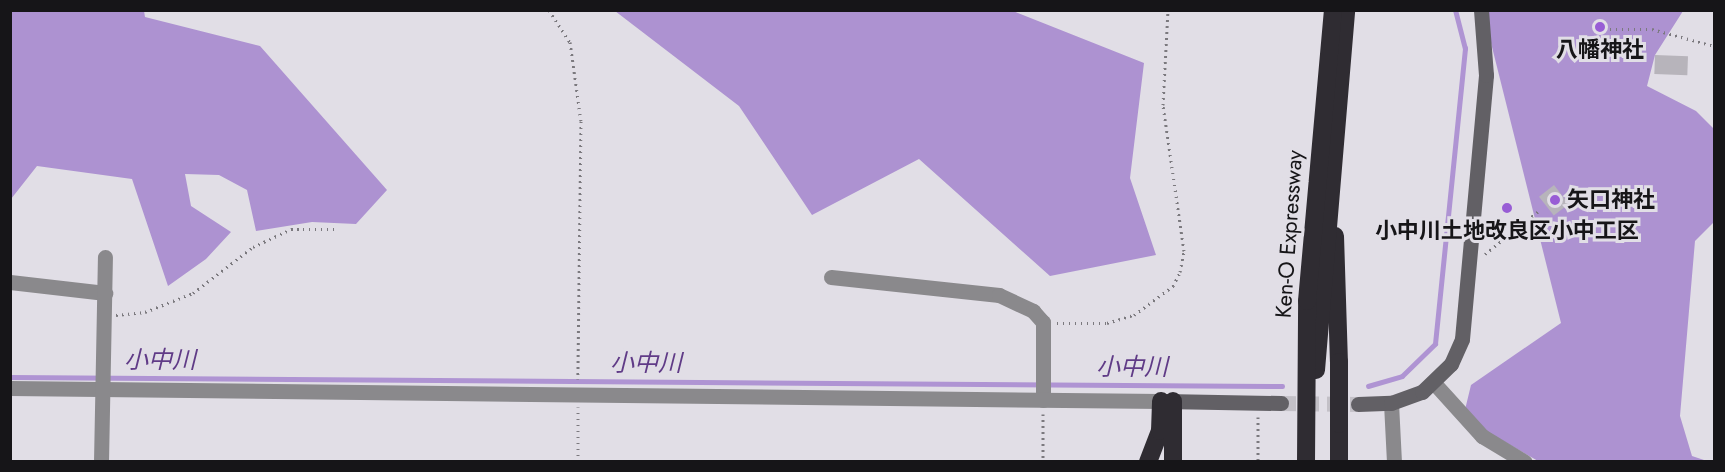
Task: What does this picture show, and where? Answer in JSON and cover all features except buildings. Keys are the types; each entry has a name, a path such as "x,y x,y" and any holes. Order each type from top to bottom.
{"highway":[{"name":"Ken-O Expressway","path":"1306,462 1304,376 1333,10"},
{"name":"Ken-O Expressway","path":"1316,462 1316,378 1346,10"},
{"path":"1333,162 1339,362 1339,462"},
{"path":"1299,462 1304,376"},
{"path":"1148,462 1160,431 1167,401"},
{"path":"1167,401 1173,462"}],"street":[{"path":"1358,404 1391,403 1434,383 1462,339 1473,260 1486,75 1480,10"},
{"path":"101,462 105,380 105,257"},
{"path":"831,277 999,295 1033,310 1043,322 1043,397"},
{"path":"10,282 105,292"},
{"path":"10,388 105,380 578,396 1043,397 1281,403"},
{"path":"1434,383 1482,436 1524,462"},
{"path":"1391,403 1394,462"}],"path":[{"path":"549,10 570,42 582,122 578,462"},
{"path":"1043,322 1107,323 1134,315 1173,286 1180,272 1184,251 1164,105 1168,10"},
{"path":"1610,28 1652,29 1714,46"},
{"path":"1473,260 1540,210"},
{"path":"105,316 144,312 193,293 253,247 291,229 337,229"},
{"path":"1043,397 1043,462"},
{"path":"1257,403 1258,462"}],"shaded area":[{"path":"11,10 144,11 145,17 260,46 387,190 356,224 312,222 256,231 247,190 219,175 185,174 191,206 231,232 206,259 168,286 132,179 37,166 11,199"},
{"path":"615,11 1013,11 1144,63 1130,178 1156,255 1050,276 919,159 812,215 739,106"},
{"path":"1483,11 1683,11 1655,55 1647,86 1696,111 1714,129 1714,222 1695,241 1680,416 1692,456 1707,461 1538,461 1463,418 1471,385 1561,323"}],"waterway":[{"name":"小中川","path":"1368,386 1402,376 1435,344 1465,49 1455,10"},
{"name":"小中川","path":"10,377 1282,386"}],"tunnel":[{"path":"1281,403 1358,404"}],"place":[{"name":"八幡神社","path":"1600,27"},
{"name":"矢口神社","path":"1555,200"},
{"name":"小中川土地改良区小中工区","path":"1507,208"}]}
